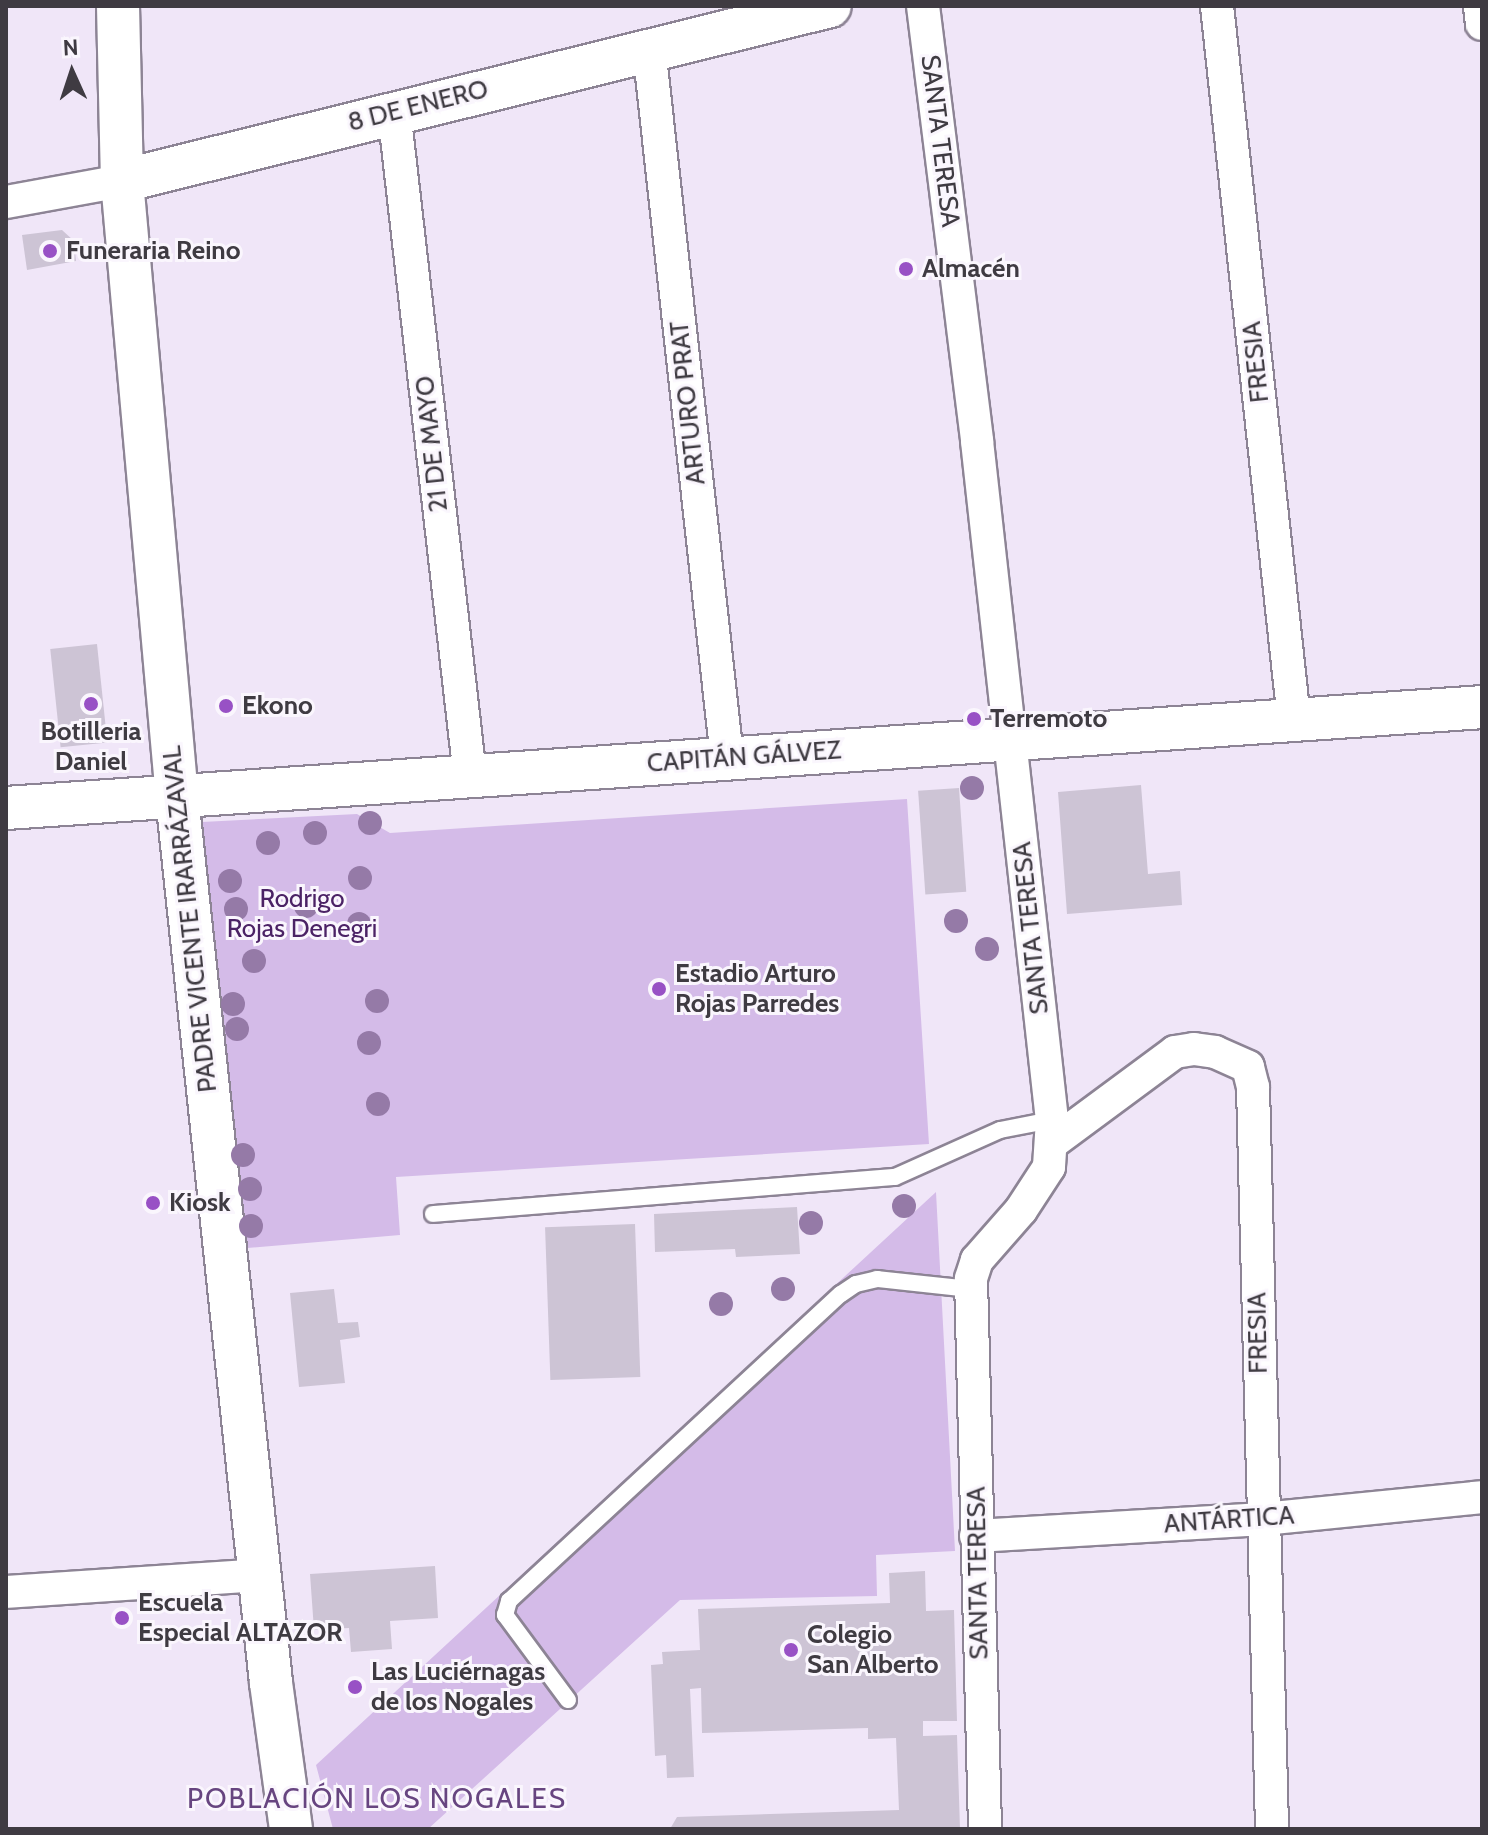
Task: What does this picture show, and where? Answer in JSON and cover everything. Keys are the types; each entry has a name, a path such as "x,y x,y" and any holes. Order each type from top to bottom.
{"street":[{"name":"PADRE VICENTE IRARRÁZAVAL","path":"118,6 122,181 177,797 279,1755 291,1829"},
{"name":"8 DE ENERO","path":"6,202 122,181 394,111 830,6"},
{"name":"SANTA TERESA","path":"923,6 1010,738 1052,1131 1049,1167 1039,1186 977,1260 971,1289 985,1829"},
{"name":"FRESIA","path":"1217,6 1294,719"},
{"path":"1480,6 1482,24"},
{"name":"ARTURO PRAT","path":"649,48 727,758"},
{"name":"21 DE MAYO","path":"394,111 470,776"},
{"name":"CAPITÁN GÁLVEZ","path":"6,808 1482,707"},
{"name":"FRESIA","path":"1052,1131 1175,1052 1194,1049 1215,1052 1248,1067 1253,1087 1272,1829"},
{"name":"ANTÁRTICA","path":"976,1536 1263,1519 1482,1497"},
{"path":"6,1592 262,1575"}],"lane":[{"path":"433,1214 895,1177 1000,1130 1052,1131"},
{"path":"568,1700 505,1615 509,1601 841,1294 856,1284 877,1279 971,1289"}],"green space":[{"name":"Estadio Arturo Rojas Parredes","path":"907,799 929,1144 396,1177 400,1235 236,1249 202,822 357,814 390,833"},
{"path":"936,1192 955,1551 876,1555 877,1596 680,1600 428,1829 333,1829 316,1765"}],"building":[{"name":"Funeraria Reino","path":"62,230 74,241 76,261 27,270 22,235"},
{"path":"97,644 107,742 61,747 50,649"},
{"path":"1141,785 1148,874 1180,871 1182,905 1067,914 1058,792"},
{"path":"959,788 966,892 925,895 918,791"},
{"path":"797,1207 800,1254 736,1257 735,1249 655,1252 654,1214"},
{"path":"635,1224 640,1377 550,1380 545,1227"},
{"path":"334,1289 338,1323 358,1322 360,1337 340,1340 345,1383 299,1387 290,1293"},
{"path":"435,1566 438,1618 390,1621 392,1649 351,1652 349,1628 314,1630 310,1574"},
{"path":"925,1571 926,1611 954,1610 957,1721 923,1721 923,1736 957,1735 960,1829 670,1829 677,1817 899,1810 896,1738 868,1739 868,1728 702,1733 701,1688 690,1689 694,1777 667,1778 666,1755 655,1756 651,1665 663,1664 662,1652 700,1650 698,1609 890,1603 889,1573"}],"place":[{"name":"Funeraria Reino","path":"50,251"},
{"name":"Almacén","path":"906,269"},
{"name":"Botilleria Daniel","path":"91,704"},
{"name":"Ekono","path":"226,706"},
{"name":"Terremoto","path":"974,719"},
{"name":"Estadio Arturo Rojas Parredes","path":"659,989"},
{"name":"Kiosk","path":"153,1203"},
{"name":"Escuela Especial ALTAZOR","path":"122,1618"},
{"name":"Colegio San Alberto","path":"791,1650"},
{"name":"Las Luciérnagas de los Nogales","path":"355,1687"}],"district":[{"name":"POBLACIÓN LOS NOGALES","path":"377,1798"}],"park label":[{"name":"Rodrigo Rojas Denegri","path":"302,914"}]}
